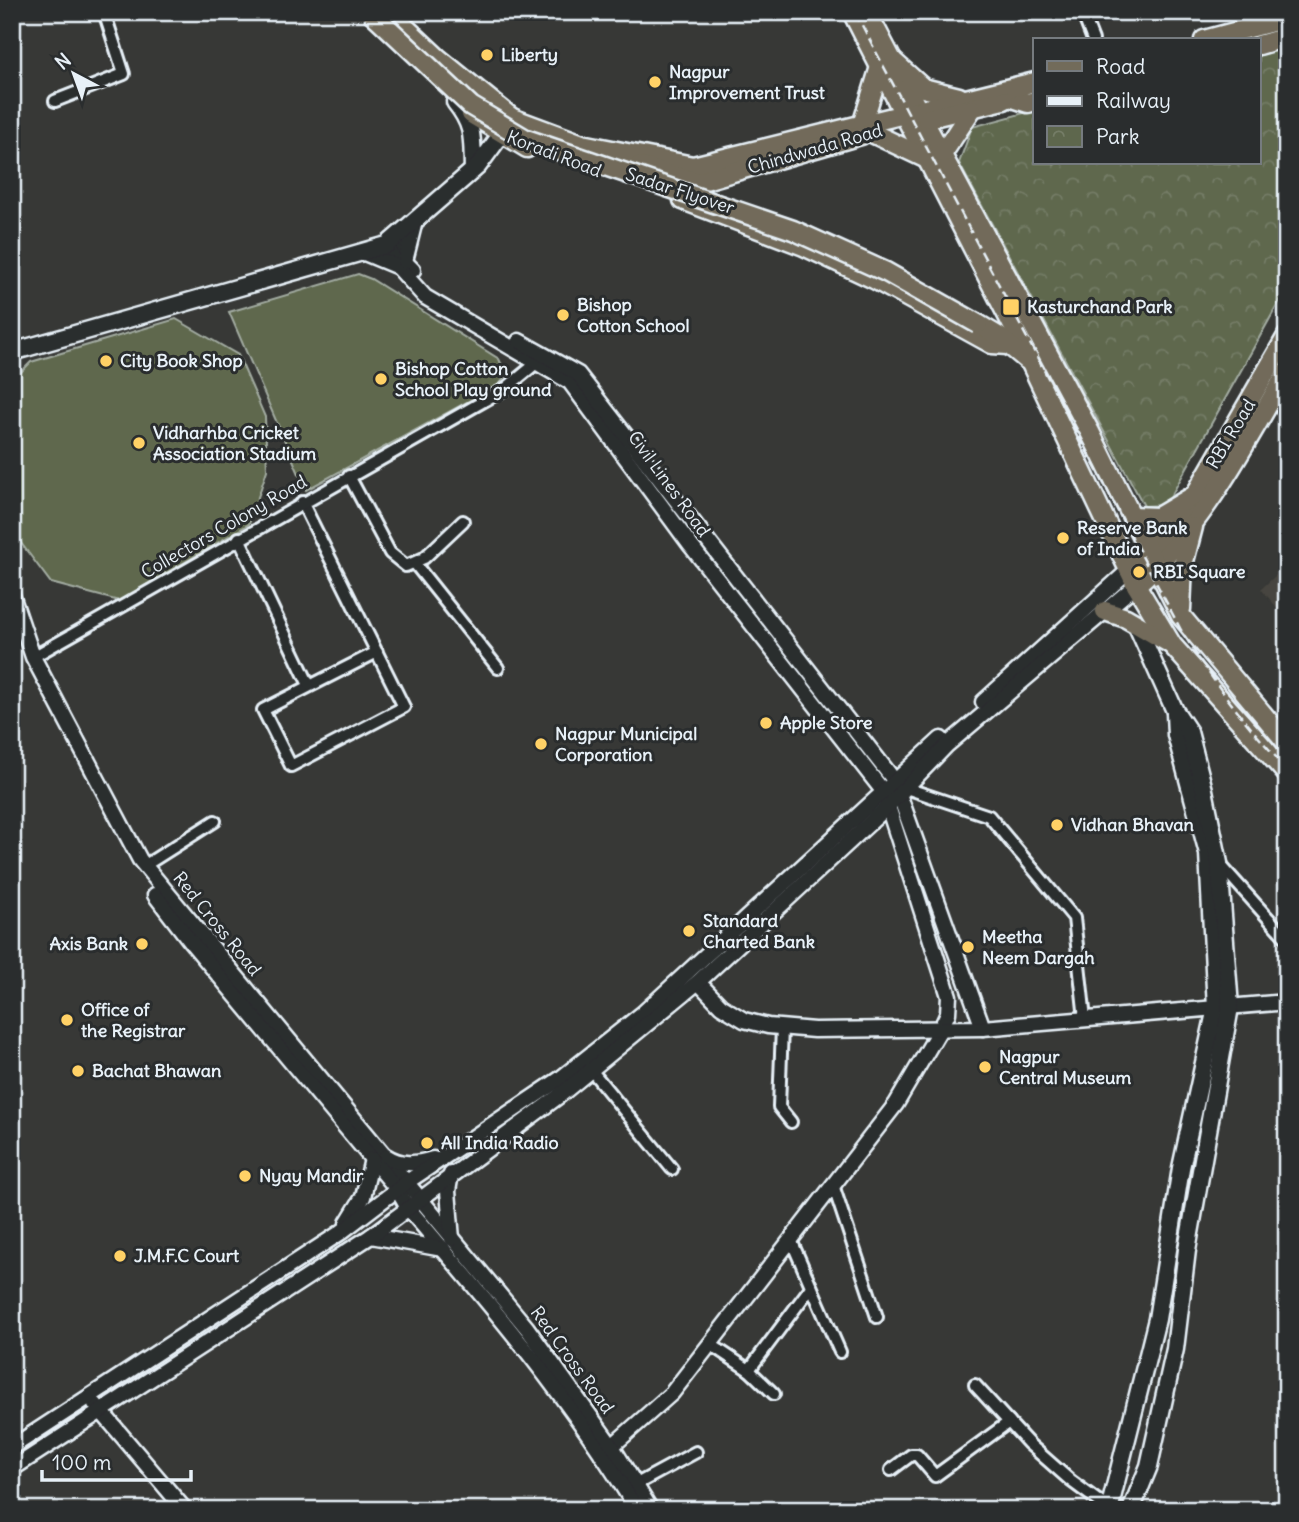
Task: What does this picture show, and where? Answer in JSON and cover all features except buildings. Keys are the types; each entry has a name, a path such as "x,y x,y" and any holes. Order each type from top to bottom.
{"main road":[{"name":"Koradi Road","path":"361,12 455,102 524,147 668,194 804,246 874,279 992,344 1038,334"},
{"name":"Sadar Flyover","path":"371,12 471,106 526,139 818,240 979,319"},
{"name":"Sadar Flyover","path":"379,12 470,95 530,134 768,211 876,257 1012,339"},
{"path":"389,12 438,58 512,118 558,137 629,154 718,169"},
{"path":"852,12 886,64 913,116 925,158 1012,339 1028,357 1132,578 1172,645 1287,774"},
{"path":"867,12 886,64 923,88 967,103 1029,94"},
{"path":"1212,38 1287,18"},
{"path":"1246,38 1287,27"},
{"path":"1260,45 1287,37"},
{"path":"886,64 866,127 925,158"},
{"path":"967,103 1029,94"},
{"path":"455,102 469,120 474,139 473,170"},
{"path":"943,153 967,103"},
{"name":"Chindwada Road","path":"718,169 866,127 967,103"},
{"path":"913,116 943,153 1149,549 1181,616 1287,743"},
{"path":"12,352 362,252 391,241 473,170 502,135 512,118"},
{"path":"601,173 639,166 698,182 718,169"},
{"name":"RBI Road","path":"1132,578 1149,549 1195,495 1287,336"},
{"path":"1132,578 1157,567 1193,527 1210,504 1287,372"},
{"path":"1132,516 1158,517 1195,495"},
{"path":"1181,616 1183,565 1193,527"},
{"path":"1105,611 1136,624 1172,645"},
{"path":"1131,1510 1149,1466 1175,1349 1223,1008 1214,858 1176,735 1175,711 1136,624"},
{"path":"1109,1509 1157,1320 1179,1179 1223,1008"},
{"path":"1179,1179 1199,1185"}],"street":[{"path":"55,101 124,74 104,12"},
{"path":"1082,12 1092,38"},
{"path":"401,265 415,221"},
{"path":"391,241 401,265"},
{"path":"362,252 401,265 428,288 483,323 542,352 578,374 897,792 983,1028"},
{"name":"Civil Lines Road","path":"401,265 425,297 539,361 570,382 691,547 883,791 897,792"},
{"name":"Collectors Colony Road","path":"33,657 505,389 539,361"},
{"path":"349,476 395,560 407,566 415,564 463,522"},
{"path":"302,502 377,652 404,708 291,766 263,710 377,652"},
{"path":"239,538 309,685"},
{"path":"415,564 498,668"},
{"path":"897,792 1132,578"},
{"path":"12,1468 371,1236 591,1070 698,982 947,745 1105,611 1132,578"},
{"name":"Red Cross Road","path":"12,595 33,657 144,866 375,1156 402,1186 421,1197 447,1245"},
{"path":"12,617 28,659 136,870 191,942 265,1021"},
{"path":"12,1447 340,1233 402,1186 561,1079 643,1013 883,791"},
{"path":"897,792 989,816 1074,918 1085,1019"},
{"path":"611,1457 672,1393 896,1104 948,1013 948,996 897,792"},
{"path":"144,866 215,821"},
{"path":"1214,858 1287,939"},
{"path":"698,982 732,1014 744,1020 782,1027 835,1030 942,1026 983,1028 1287,1002"},
{"path":"782,1027 779,1107 791,1122"},
{"path":"591,1070 672,1169"},
{"path":"340,1233 363,1197 375,1156 396,1163 417,1164 452,1153"},
{"path":"371,1236 447,1245 447,1191 451,1174"},
{"path":"833,1185 877,1317"},
{"name":"Red Cross Road","path":"402,1186 408,1208 527,1328 629,1481 639,1507"},
{"path":"790,1240 840,1352"},
{"path":"749,1370 811,1287"},
{"path":"710,1344 749,1370 774,1394"},
{"path":"975,1385 1009,1422 1071,1481 1109,1509 1131,1510"},
{"path":"90,1398 185,1510"},
{"path":"891,1470 911,1455 917,1455 935,1476 1009,1422"},
{"path":"629,1481 696,1452"}],"shaded area":[{"path":"1287,565 1287,619 1261,589"}],"green space":[{"name":"Kasturchand Park","path":"1287,43 1287,282 1283,295 1166,505 1144,506 959,163 972,127 1033,111 1033,164 1260,164 1260,50"},
{"name":"Bishop Cotton School Play ground","path":"358,274 371,279 499,359 506,374 500,384 306,490 229,312"},
{"name":"Vidharhba Cricket Association Stadium","path":"176,319 238,355 265,417 267,470 249,524 119,601 51,583 12,531 12,381 31,362"}],"railway":[{"path":"855,12 1181,630 1230,702 1287,769"}],"place":[{"name":"Liberty","path":"487,55"},
{"name":"Nagpur Improvement Trust","path":"655,82"},
{"name":"Kasturchand Park","path":"1011,307"},
{"name":"Bishop Cotton School","path":"563,315"},
{"name":"City Book Shop","path":"106,361"},
{"name":"Bishop Cotton School Play ground","path":"381,379"},
{"name":"Vidharhba Cricket Association Stadium","path":"139,443"},
{"name":"Reserve Bank of India","path":"1063,538"},
{"name":"RBI Square","path":"1139,572"},
{"name":"Apple Store","path":"766,723"},
{"name":"Nagpur Municipal Corporation","path":"541,744"},
{"name":"Vidhan Bhavan","path":"1057,825"},
{"name":"Standard Charted Bank","path":"689,931"},
{"name":"Axis Bank","path":"142,944"},
{"name":"Meetha Neem Dargah","path":"968,947"},
{"name":"Office of the Registrar","path":"67,1020"},
{"name":"Nagpur Central Museum","path":"985,1067"},
{"name":"Bachat Bhawan","path":"78,1071"},
{"name":"All India Radio","path":"427,1143"},
{"name":"Nyay Mandir","path":"245,1176"},
{"name":"J.M.F.C Court","path":"120,1256"}]}
